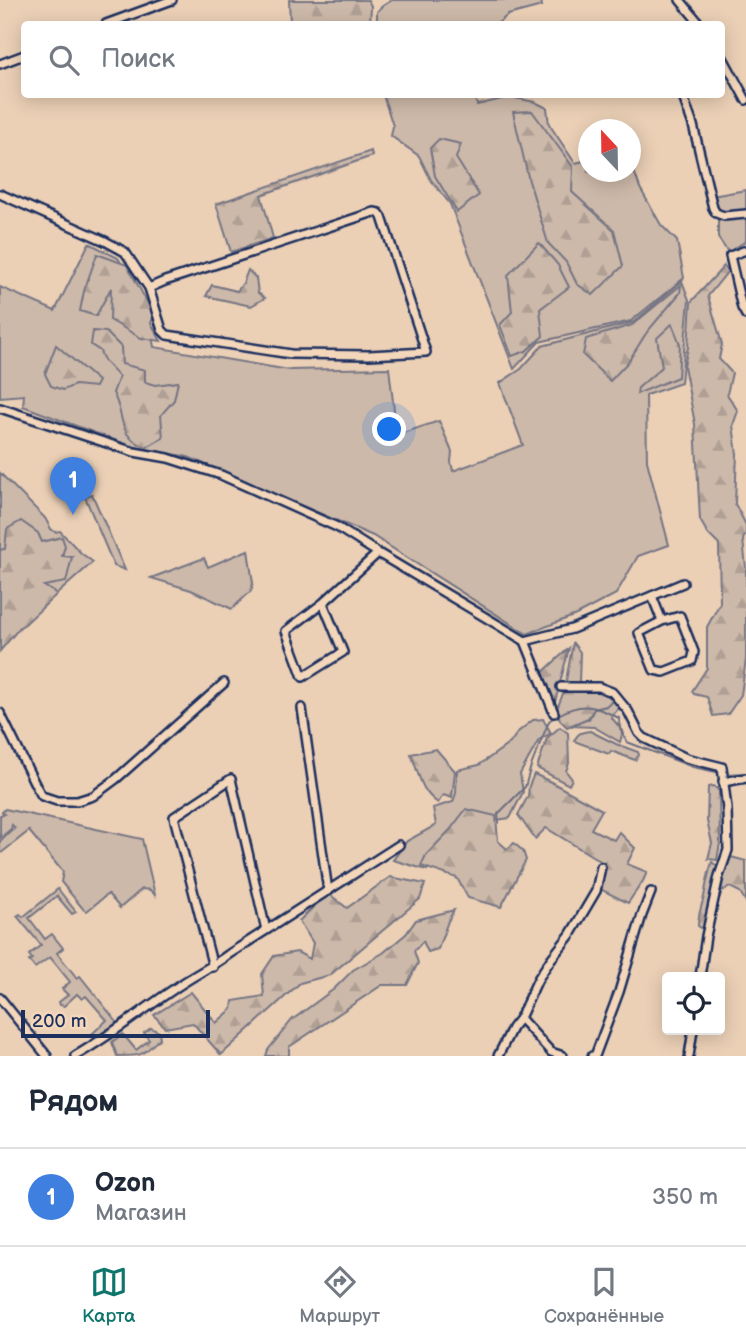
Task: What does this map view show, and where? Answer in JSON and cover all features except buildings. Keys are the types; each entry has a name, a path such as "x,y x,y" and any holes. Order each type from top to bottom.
{"street":[{"path":"114,21 172,0"},
{"path":"680,0 697,21"},
{"path":"0,64 21,56"},
{"path":"725,62 746,100"},
{"path":"683,98 716,214 746,214"},
{"path":"0,194 125,252 149,288 162,330 167,335 291,354 369,355 426,352 379,213 374,212 149,288"},
{"path":"746,250 730,256 746,315"},
{"path":"0,408 134,452 168,457 227,477 337,527 526,641 554,713"},
{"path":"323,603 343,652 303,677 286,631 323,603 378,554"},
{"path":"526,641 572,629 683,583"},
{"path":"652,596 663,621"},
{"path":"680,616 694,652 692,661 664,672 654,670 639,633 663,621 680,616"},
{"path":"0,713 42,796 57,801 77,801 93,796 116,779 224,683"},
{"path":"561,687 599,687 612,692 645,738 723,774 746,778"},
{"path":"302,708 328,891"},
{"path":"702,972 706,936 719,876 728,850 723,774"},
{"path":"213,967 174,817 231,779 266,930"},
{"path":"75,1056 174,988 213,967 399,845"},
{"path":"498,1056 538,979 570,935 596,891 601,867"},
{"path":"593,1056 618,992 651,892"},
{"path":"0,998 47,1056"},
{"path":"520,1018 551,1052 562,1056"},
{"path":"689,1056 692,1035"}],"green space":[{"path":"289,0 368,0 371,6 370,21 290,21"},
{"path":"392,0 541,0 542,6 508,15 500,21 377,21 377,12"},
{"path":"384,98 475,98 477,105 506,98 535,102 547,108 549,124 575,163 578,162 578,182 638,182 661,225 677,241 684,278 631,321 539,342 514,369 450,204 431,180 419,156 391,136 393,126"},
{"path":"532,111 573,167 572,192 614,230 623,266 593,295 577,284 566,262 548,243 529,181 513,112"},
{"path":"439,139 461,144 456,158 479,195 457,212 435,176 430,148"},
{"path":"371,151 372,156 261,195 273,238 231,252 216,204"},
{"path":"746,190 746,241 728,252 718,238 718,209 712,196"},
{"path":"89,243 118,258 146,303 154,347 289,370 389,368 397,435 439,421 452,452 453,471 523,445 500,383 521,369 542,346 634,322 682,281 689,300 681,383 646,395 647,461 669,545 638,556 616,594 576,615 527,634 373,536 188,457 130,446 23,406 24,395 0,397 0,287 55,311"},
{"path":"539,243 558,265 569,287 540,309 543,336 526,351 512,356 500,325 512,312 508,275"},
{"path":"97,254 127,265 154,315 151,323 161,341 141,338 110,320 111,288 96,316 80,311"},
{"path":"724,266 728,271 708,296 722,344 719,359 732,373 727,394 738,411 733,425 737,454 735,504 746,525 743,539 746,568 746,659 741,695 728,714 713,716 707,697 692,691 707,668 707,627 720,603 719,545 708,534 700,520 695,424 684,366 691,302"},
{"path":"248,270 256,278 258,293 265,298 251,306 206,296 212,285 237,291"},
{"path":"681,285 680,293 647,332 628,362 610,381 583,355 586,339 632,325"},
{"path":"672,324 680,344 678,377 637,394 638,388 662,367 657,338"},
{"path":"93,331 106,332 121,347 122,364 145,370 145,382 155,385 178,382 174,400 161,415 163,438 147,447 130,438 126,432 113,393 119,377 100,351 91,345"},
{"path":"56,345 98,381 95,387 75,385 63,390 51,386 45,374"},
{"path":"0,473 45,518 51,529 60,531 93,562 57,594 43,586 72,557 62,556 42,542 0,550"},
{"path":"92,494 125,570 114,566 85,497"},
{"path":"21,521 38,533 42,542 62,537 65,546 62,556 72,557 66,582 44,586 57,594 20,627 0,651 0,550 5,549 7,529"},
{"path":"248,550 253,583 251,591 232,609 191,590 151,578 204,558 208,567"},
{"path":"573,643 580,652 579,682 582,689 600,690 614,699 606,706 594,709 588,718 567,727 560,720 557,709 564,691"},
{"path":"569,648 555,702 540,675"},
{"path":"614,700 620,707 611,717 623,731 620,742 594,727 571,726 589,719 594,709 607,706"},
{"path":"543,719 551,733 539,740 520,774 523,792 510,818 496,820 452,837 427,870 393,860 407,841 436,825 433,808 453,802 457,770 479,765 510,743 518,732 533,720"},
{"path":"560,727 568,733 569,763 566,771 572,779 569,785 537,768 547,738"},
{"path":"590,731 638,752 639,755 635,760 574,741 580,733"},
{"path":"436,749 455,771 452,798 443,795 438,803 427,793 411,754"},
{"path":"534,774 602,810 591,829 614,840 619,832 635,848 627,864 647,872 628,903 600,889 602,862 546,828 535,839 518,815 528,796"},
{"path":"714,786 719,791 720,843 717,860 708,859 712,843 707,821 708,787"},
{"path":"5,809 142,839 155,895 150,890 142,889 120,908 108,894 87,911 84,910 61,882 63,872 29,831 0,854 0,841 15,828 12,825 0,838 0,815 4,814 2,812"},
{"path":"466,809 496,816 498,841 507,849 514,843 523,851 526,860 501,907 468,898 457,878 421,866 426,855"},
{"path":"731,857 746,861 746,902 740,892 730,887 722,891 716,906 722,879"},
{"path":"712,862 718,867 706,931 698,926 698,922"},
{"path":"390,877 425,884 420,899 330,975 300,983 221,1055 193,1023 165,1028 154,1015 191,992 216,1023 232,1009 233,1001 264,996 262,974 274,956 297,952 310,959 313,943 299,921 328,893 347,908"},
{"path":"58,889 76,912 72,914 57,896 29,918 45,939 52,934 63,948 57,953 77,978 80,976 116,1021 111,1030 102,1036 96,1037 92,1034 107,1020 86,996 82,999 77,994 64,1006 60,1005 59,1002 68,995 62,989 70,982 50,957 35,968 29,961 32,959 29,955 41,945 17,916 20,914 23,917"},
{"path":"454,910 438,949 428,952 423,941 414,951 418,963 407,985 382,985 289,1047 289,1056 266,1056 292,1020 334,989 353,970 383,953 406,934 416,920"},
{"path":"151,1028 159,1032 160,1038 142,1054 117,1056 112,1042 123,1034 136,1050 149,1040 144,1033"}],"waterway":[{"path":"558,715 582,707 603,710 619,718 620,729 627,742 693,767 721,773"},
{"path":"499,823 498,814 525,787 549,721 553,718"},
{"path":"727,774 746,773"}],"place":[{"name":"Ozon","path":"73,515"}]}
